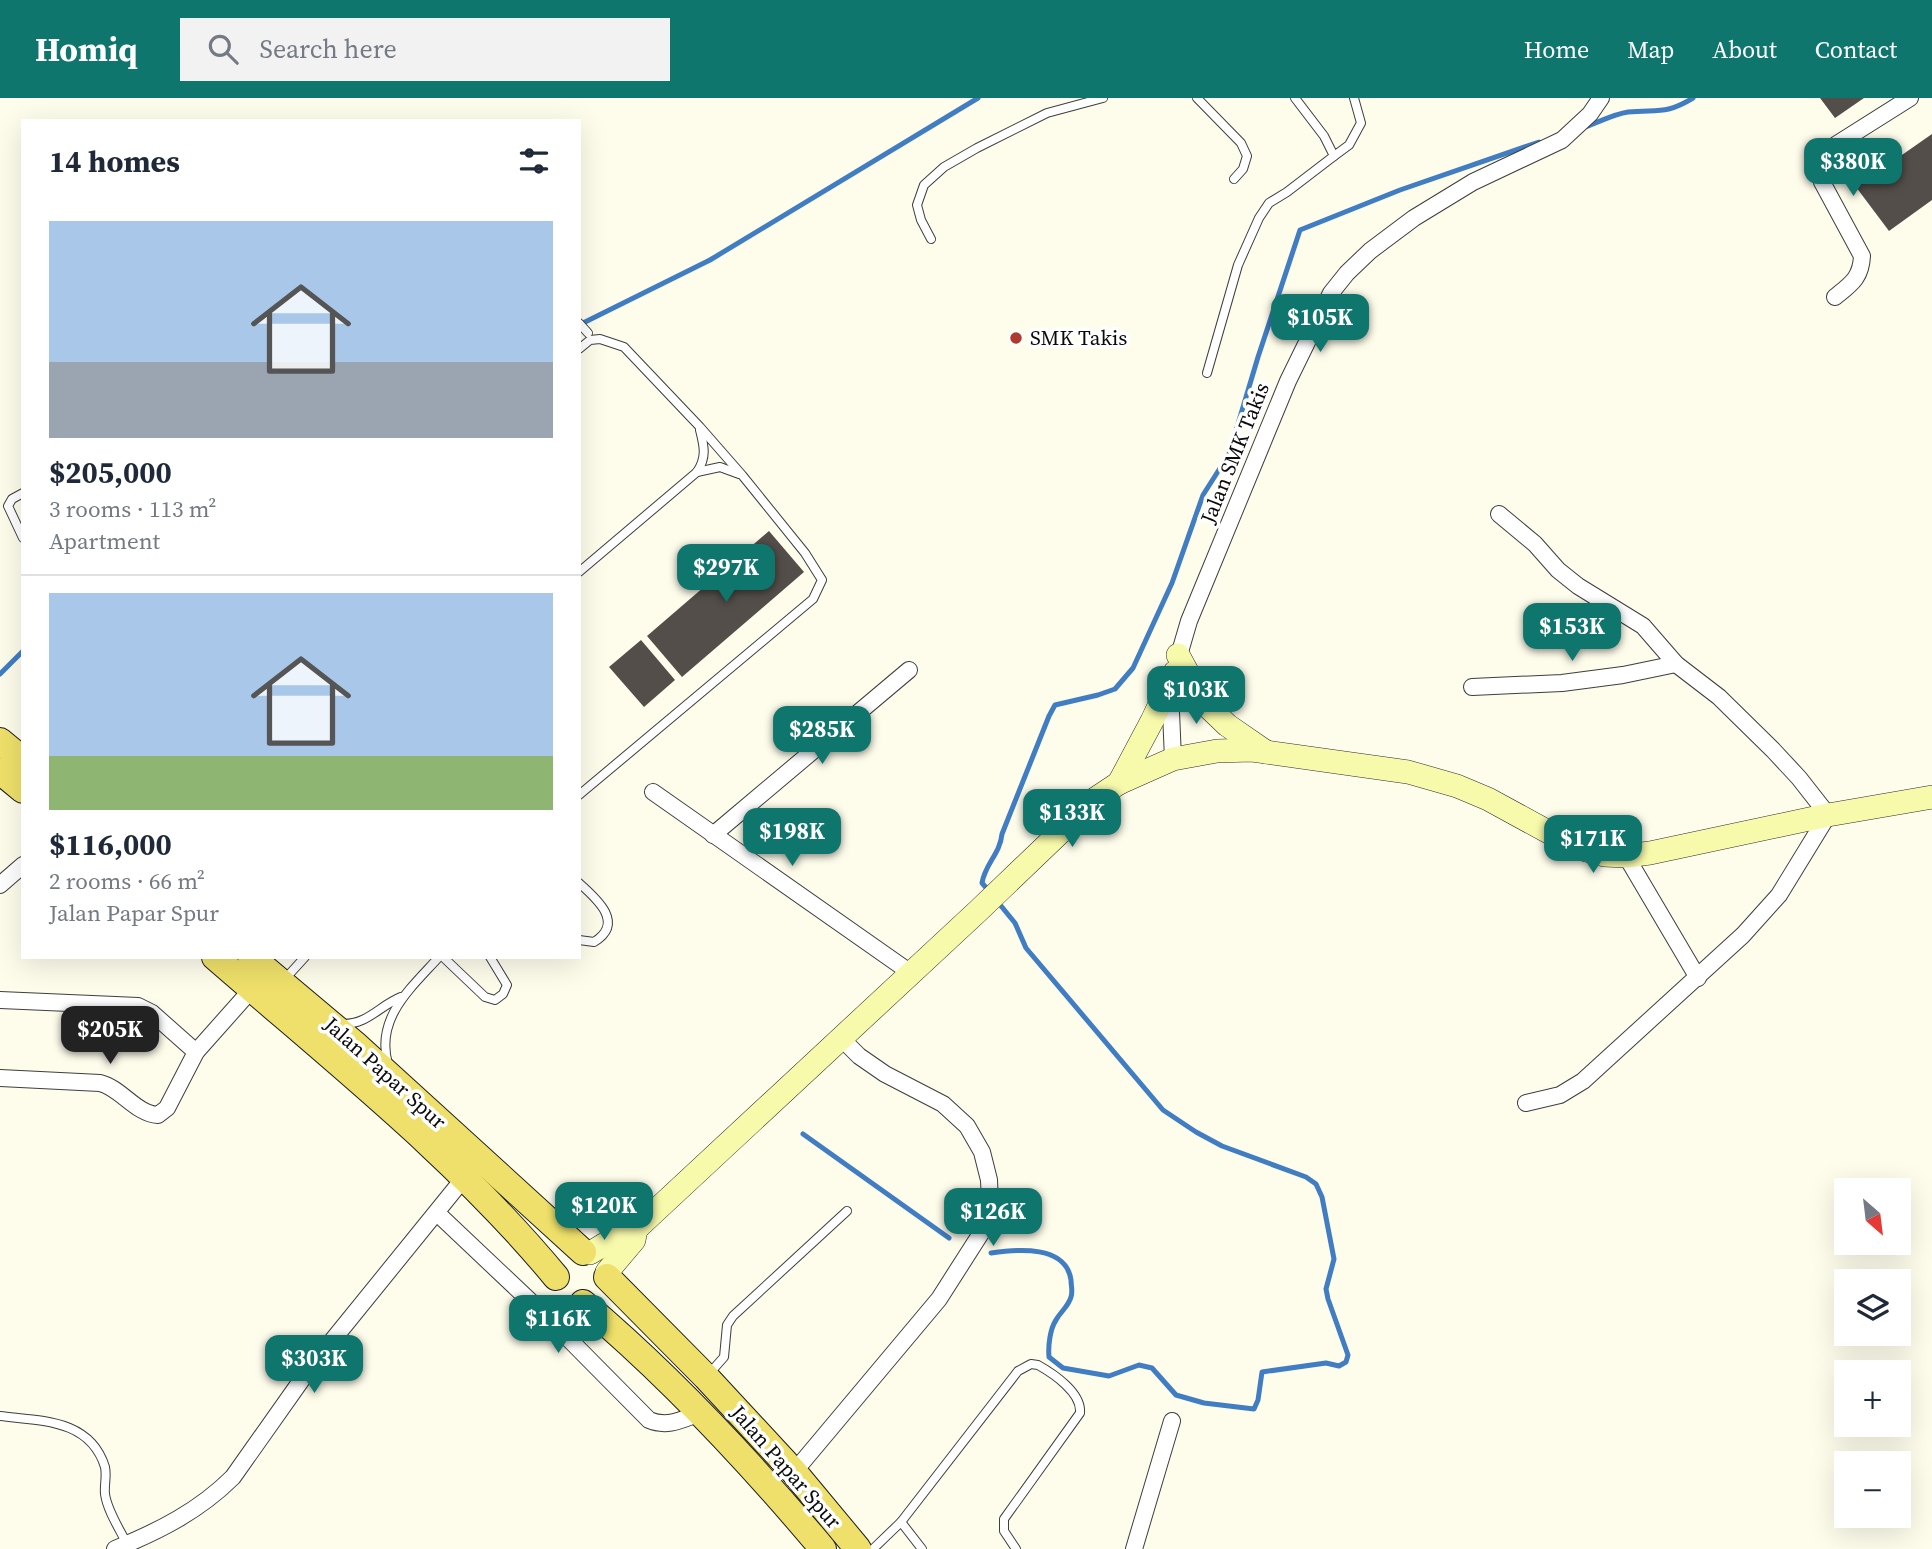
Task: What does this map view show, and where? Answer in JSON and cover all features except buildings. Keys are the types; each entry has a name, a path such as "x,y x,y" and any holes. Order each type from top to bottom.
{"main road":[{"path":"1177,664 1204,703 1227,725 1267,752"},
{"path":"1119,783 1152,722 1177,664"},
{"path":"0,741 21,758"},
{"path":"556,1277 561,1262 567,1256 597,1263 634,1240 636,1228 911,974 1071,820 1119,783 1173,759 1217,751 1267,752 1408,772 1457,786 1488,799 1554,835 1604,855 1626,856 1932,797"},
{"path":"0,771 21,788"},
{"path":"217,959 338,1062 500,1212 556,1277 562,1293 568,1299 583,1303 598,1297 603,1291 597,1263"},
{"name":"Jalan Papar Spur","path":"253,959 391,1077 597,1263 794,1472 858,1549"},
{"name":"Jalan Papar Spur","path":"583,1303 668,1379 770,1486 823,1549"}],"street":[{"name":"Jalan SMK Takis","path":"1173,759 1171,712 1177,664 1189,621 1288,381 1331,293 1347,272 1370,251 1414,218 1473,182 1562,140 1590,114 1601,98"},
{"path":"1835,297 1854,282 1861,269 1862,256 1822,182 1821,160 1826,152 1837,144 1910,98"},
{"path":"1499,514 1578,586 1643,626 1676,664 1719,696 1799,778 1828,815 1779,895 1743,935 1698,978 1583,1081 1560,1095 1526,1103"},
{"path":"1472,687 1562,683 1623,675 1676,664"},
{"path":"712,835 909,670"},
{"path":"653,792 911,974"},
{"path":"1626,856 1698,978"},
{"path":"0,885 21,868"},
{"path":"0,1078 100,1083 111,1086 147,1113 158,1115 166,1108 197,1052 252,989"},
{"path":"0,1000 138,1006 152,1013 197,1052"},
{"path":"794,1472 939,1299 985,1227 990,1204 989,1180 982,1152 967,1126 943,1104 885,1074 859,1056 841,1038"},
{"path":"123,1547 179,1520 219,1491 233,1477 310,1368 464,1178"},
{"path":"437,1213 547,1317 649,1420 669,1424 700,1413"},
{"path":"1134,1549 1172,1421"}],"lane":[{"path":"931,239 917,205 924,185 944,167 1047,113 1103,98"},
{"path":"1196,98 1241,143 1247,156 1243,169 1234,179"},
{"path":"1295,98 1324,136 1334,156"},
{"path":"1207,373 1238,265 1259,218 1269,203 1349,145 1361,123 1354,98"},
{"path":"581,793 818,594 822,580 805,553 742,475 624,347 585,331"},
{"path":"581,570 697,472 702,465 705,451 700,427"},
{"path":"697,472 720,467 742,475"},
{"path":"21,494 12,499 8,506 21,534"},
{"path":"581,885 606,909 608,924 601,937 594,942 581,940"},
{"path":"282,982 302,959"},
{"path":"391,1077 384,1037 401,998 439,959"},
{"path":"443,959 485,997 495,1000 507,985 490,959"},
{"path":"328,1022 359,1022 387,1003 401,998"},
{"path":"706,1377 724,1357 727,1325 733,1316 847,1211"},
{"path":"873,1549 901,1522 1018,1371 1031,1364 1038,1365 1075,1394 1081,1406 1080,1413 1004,1519 1004,1531 1016,1549"},
{"path":"0,1416 57,1423 73,1428 88,1438 104,1465 105,1496 123,1547"},
{"path":"901,1522 922,1549"}],"waterway":[{"path":"581,324 710,260 978,98"},
{"path":"1585,127 1623,113 1668,109 1693,98"},
{"path":"989,891 982,883 986,870 1001,841 1055,705 1115,689 1133,668 1172,583 1203,495 1229,454 1300,230 1400,190 1539,142"},
{"path":"0,674 21,653"},
{"path":"991,1253 1039,1252 1060,1260 1067,1269 1072,1295 1054,1324 1049,1348 1049,1357 1063,1368 1109,1376 1139,1365 1152,1368 1176,1395 1204,1403 1254,1409 1262,1372 1326,1363 1339,1366 1346,1362 1348,1355 1326,1289 1334,1259 1322,1197 1316,1184 1306,1177 1222,1146 1163,1110 1026,948 1015,923 997,901"},
{"path":"803,1134 949,1238"}],"place":[{"name":"SMK Takis","path":"1016,338"}]}
